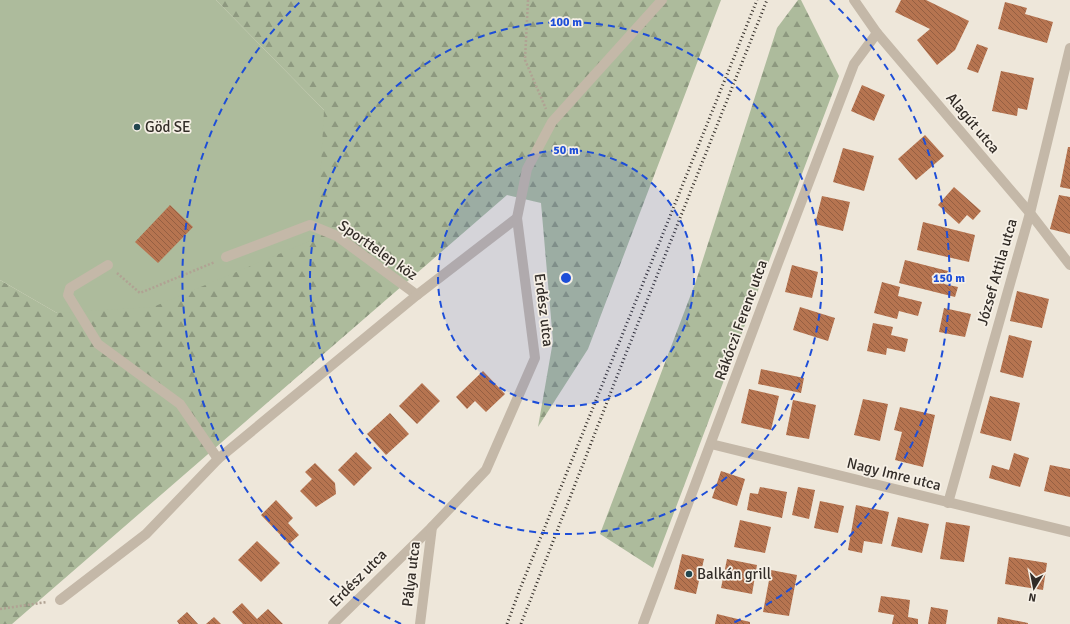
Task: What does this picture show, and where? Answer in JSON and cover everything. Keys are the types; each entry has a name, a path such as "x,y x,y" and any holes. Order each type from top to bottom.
{"street":[{"name":"Erdész utca","path":"333,624 432,527 486,470 535,358 517,218 527,169 552,122 662,0"},
{"name":"Alagút utca","path":"854,0 877,33 1030,213 1070,265"},
{"name":"Rákóczi Ferenc utca","path":"644,624 854,64 877,33"},
{"name":"József Attila utca","path":"948,503 1030,213 1070,48"},
{"name":"Sporttelep köz","path":"226,257 310,225 337,236 418,295 517,218"},
{"path":"108,265 70,288 68,295 98,344 180,404 218,458"},
{"path":"60,600 146,534 218,458 418,295"},
{"name":"Nagy Imre utca","path":"711,444 1070,532"},
{"name":"Pálya utca","path":"420,624 432,527"}],"path":[{"path":"528,0 524,60 552,122"},
{"path":"108,265 140,293 226,257"},
{"path":"0,609 60,600"}],"green space":[{"path":"0,0 216,0 324,110 317,238 153,307 57,313 0,280"},
{"path":"216,0 721,0 588,349 538,427 553,341 541,203 507,195 12,624 0,624 0,280 57,313 324,110"},
{"path":"798,0 801,0 839,76 653,568 600,534 696,281 777,28"}],"building":[{"path":"901,0 926,0 969,21 955,50 937,65 917,40 930,29 895,12"},
{"path":"1005,2 1027,8 1025,14 1053,22 1047,43 998,29"},
{"path":"977,44 988,48 978,73 967,69"},
{"path":"1001,71 1034,78 1027,110 1018,108 1017,116 992,111"},
{"path":"862,85 885,95 874,121 851,111"},
{"path":"925,135 944,156 916,180 898,159"},
{"path":"1068,147 1070,147 1070,189 1060,187"},
{"path":"843,148 874,156 864,191 833,182"},
{"path":"954,187 981,211 973,220 967,215 959,224 938,205"},
{"path":"1059,195 1070,197 1070,234 1050,229"},
{"path":"822,196 850,202 843,231 815,224"},
{"path":"170,205 193,227 158,263 135,242"},
{"path":"923,222 975,235 969,262 917,250"},
{"path":"905,260 948,271 944,284 958,287 955,297 899,283"},
{"path":"792,265 818,272 812,298 785,292"},
{"path":"882,282 900,287 898,296 922,302 918,316 899,311 897,319 874,313"},
{"path":"1017,291 1049,299 1042,328 1010,321"},
{"path":"800,307 835,318 828,341 793,330"},
{"path":"944,308 971,314 965,337 939,332"},
{"path":"873,323 893,327 891,335 908,339 905,352 887,348 886,355 867,351"},
{"path":"1009,335 1032,341 1023,378 1000,372"},
{"path":"761,369 804,378 801,393 758,384"},
{"path":"483,371 505,394 486,412 475,401 467,409 456,397"},
{"path":"422,383 440,401 417,424 399,406"},
{"path":"749,389 779,396 771,430 741,423"},
{"path":"990,396 1020,403 1011,441 980,433"},
{"path":"863,399 888,404 880,441 854,435"},
{"path":"793,400 816,405 809,439 786,435"},
{"path":"900,407 935,415 923,467 895,460 902,432 894,430"},
{"path":"390,413 409,434 386,455 367,434"},
{"path":"356,452 372,468 354,486 338,470"},
{"path":"1014,453 1029,458 1020,487 989,478 992,465 1009,470"},
{"path":"315,463 335,483 336,494 316,507 300,491 312,479 305,472"},
{"path":"1050,465 1070,469 1070,497 1044,491"},
{"path":"721,471 745,479 737,506 712,498"},
{"path":"760,487 787,492 782,518 747,510 750,493 758,494"},
{"path":"798,487 815,490 809,519 792,515"},
{"path":"276,500 293,518 288,523 299,535 289,544 261,515"},
{"path":"820,501 844,506 838,533 814,528"},
{"path":"856,505 889,512 882,544 864,541 862,553 848,550"},
{"path":"898,517 929,524 922,553 891,546"},
{"path":"740,520 771,527 765,553 734,547"},
{"path":"946,522 970,526 964,562 940,559"},
{"path":"257,541 280,563 261,582 238,560"},
{"name":"Balkán grill","path":"682,554 704,559 696,594 674,589"},
{"path":"1009,557 1047,563 1043,590 1005,584"},
{"path":"727,559 757,565 752,594 721,588"},
{"path":"771,570 797,575 789,616 763,612"},
{"path":"881,596 910,600 908,617 918,619 918,624 892,624 894,615 878,612"},
{"path":"242,603 257,619 268,609 283,624 243,624 232,612"},
{"path":"931,607 948,610 946,624 928,624"},
{"path":"187,612 198,624 179,624 177,621"},
{"path":"717,614 750,622 750,624 715,624"},
{"path":"214,617 221,624 206,624"},
{"path":"998,617 1028,623 1028,624 997,624"}],"railway":[{"path":"507,624 757,0"},
{"path":"521,624 621,366 767,0"}],"place":[{"name":"Göd SE","path":"137,127"},
{"name":"Balkán grill","path":"689,574"}]}
